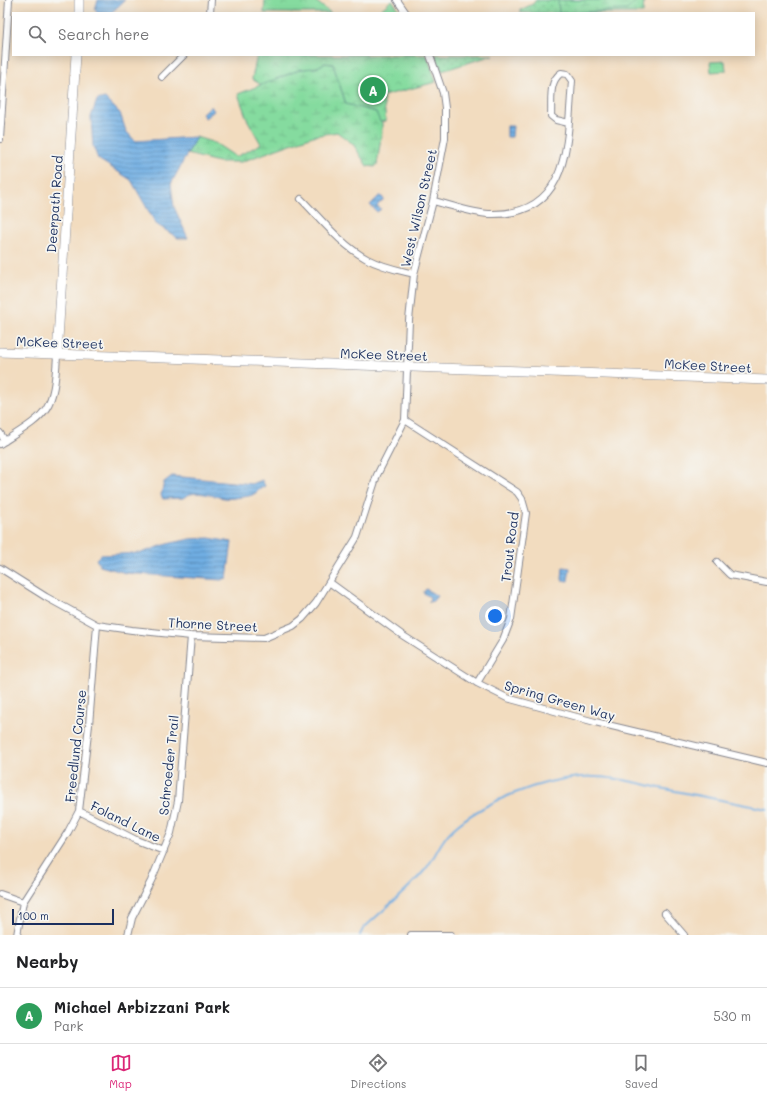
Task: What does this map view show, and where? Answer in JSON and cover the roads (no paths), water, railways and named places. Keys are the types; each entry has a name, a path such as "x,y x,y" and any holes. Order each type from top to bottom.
{"street":[{"path":"0,139 9,0"},
{"path":"79,12 80,0"},
{"path":"210,12 211,0"},
{"path":"397,0 405,12"},
{"name":"Deerpath Road","path":"57,355 76,56"},
{"path":"162,77 183,56"},
{"name":"West Wilson Street","path":"406,368 414,274 432,201 445,138 445,108 439,79 430,56"},
{"path":"432,201 488,214 512,213 530,206 545,195 557,180 564,162 569,124 572,81 567,74 561,73 555,77 552,84 551,116 556,120 569,124"},
{"path":"301,199 344,243 366,259 387,268 414,274"},
{"name":"McKee Street","path":"0,352 767,380"},
{"path":"0,434 3,442 37,420 50,403 56,383 57,355"},
{"name":"Thorne Street","path":"0,568 46,597 97,625 192,636 252,639 276,634 302,619 316,603 357,537 377,475 405,420 406,368"},
{"name":"Trout Road","path":"405,420 517,492 524,505 525,522 511,619 503,640 477,683"},
{"path":"717,562 730,575 767,582"},
{"name":"Spring Green Way","path":"329,582 402,635 477,683 507,698 526,704 767,763"},
{"name":"Freedlund Course","path":"23,902 68,832 79,810 89,725 97,625"},
{"name":"Schroeder Trail","path":"128,935 132,918 151,881 171,833 178,801 192,636"},
{"name":"Foland Lane","path":"79,810 136,840 164,851"},
{"path":"0,894 23,902 17,935"},
{"path":"665,912 684,935"},
{"path":"411,935 451,935"}],"water":[{"path":"98,0 125,0 112,12 96,12 95,9"},
{"path":"105,98 120,113 126,131 135,141 196,137 171,184 174,207 188,238 178,238 156,224 131,180 98,159 93,146 91,117 97,100"},
{"path":"211,106 214,111 205,118 202,114"},
{"path":"507,126 513,126 512,137 507,137"},
{"path":"380,195 384,199 377,206 381,209 377,212 370,205"},
{"path":"172,476 252,484 262,480 265,486 250,496 243,497 222,498 195,493 183,498 163,499 161,495 164,482"},
{"path":"209,538 232,542 227,578 221,580 126,573 100,566 96,559 101,555 141,553 167,544 190,539"},
{"path":"563,567 570,568 568,581 562,580"},
{"path":"426,589 437,596 433,601 429,602 430,597 423,593"}],"waterway":[{"path":"360,935 363,929 417,879 432,861 444,839 453,829 465,819 496,801 530,788 564,779 600,777 630,781 767,809"}],"place":[{"name":"Michael Arbizzani Park","path":"373,90"}]}
